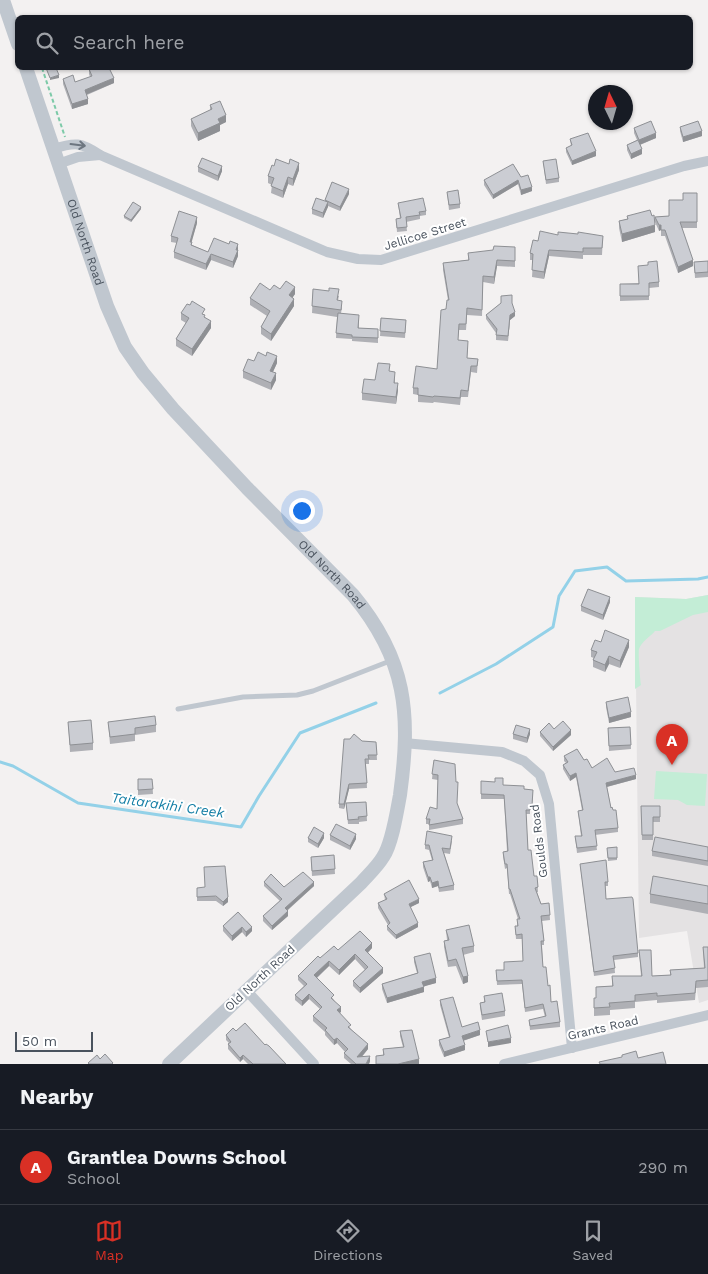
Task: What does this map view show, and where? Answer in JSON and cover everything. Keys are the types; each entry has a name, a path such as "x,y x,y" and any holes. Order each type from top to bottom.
{"street":[{"path":"3,0 15,35"},
{"name":"Old North Road","path":"27,70 112,320 126,347 139,367 173,409 247,488 353,595 379,631 393,660 404,705 404,744 397,818 384,856 361,883 169,1064"},
{"name":"Jellicoe Street","path":"53,149 68,144 78,143 86,145 100,155 327,252 358,259 381,260 684,166 708,161"},
{"name":"Jellicoe Street","path":"58,164 78,157 100,155"},
{"name":"Goulds Road","path":"404,744 502,752 524,761 540,775 549,804 572,1048"},
{"path":"247,991 314,1064"},
{"name":"Grants Road","path":"504,1064 708,1015"}],"lane":[{"path":"178,709 243,697 297,695 393,660"}],"path":[{"path":"43,70 65,138"}],"shaded area":[{"path":"708,595 708,1000 699,1003 687,931 639,938 635,597 686,599"}],"green space":[{"path":"708,595 708,612 693,615 660,631 655,631 642,644 639,649 641,685 635,689 635,597 686,599"},
{"path":"656,771 707,774 705,806 687,805 678,800 654,799"}],"building":[{"path":"47,70 57,70 59,75 50,78"},
{"path":"89,70 110,70 114,78 85,90 88,99 72,104 63,79 73,75 75,82 92,76"},
{"path":"220,101 226,115 218,119 220,123 198,133 191,119 212,109 210,105"},
{"path":"651,121 656,133 639,140 634,128"},
{"path":"698,121 702,131 683,137 680,127"},
{"path":"588,133 596,151 572,161 566,148 572,145 570,139"},
{"path":"638,140 642,149 631,154 627,145"},
{"path":"202,158 222,166 218,176 198,167"},
{"path":"276,159 289,164 290,159 299,163 293,179 288,177 283,191 271,186 274,178 268,176"},
{"path":"556,159 559,178 546,180 543,161"},
{"path":"513,164 521,177 528,175 532,187 521,190 518,180 493,195 484,180"},
{"path":"332,182 349,189 340,207 325,200"},
{"path":"458,190 460,204 449,205 447,192"},
{"path":"683,193 697,193 697,222 680,222 693,260 678,267 665,230 661,230 661,225 659,225 655,217 669,216 669,200 683,200"},
{"path":"316,198 328,202 323,213 312,209"},
{"path":"423,198 426,211 419,212 420,215 406,217 407,227 397,228 396,219 401,218 398,203"},
{"path":"133,202 141,207 131,220 124,216"},
{"path":"650,210 652,216 654,215 655,225 622,234 619,221 628,219 627,216"},
{"path":"179,211 197,217 190,242 192,242 191,245 208,252 214,238 229,244 230,241 238,244 236,250 238,250 233,262 211,254 206,264 174,252 178,238 171,236"},
{"path":"540,231 558,235 558,232 578,234 578,232 603,236 602,248 583,248 583,252 549,250 544,272 532,270 533,254 530,253 533,240 538,241"},
{"path":"494,246 515,247 515,261 497,260 494,277 483,276 482,310 467,308 466,324 459,324 458,340 468,341 467,358 478,359 477,366 471,366 468,391 461,390 460,398 418,395 418,388 413,388 416,366 437,369 441,310 446,309 447,300 449,300 443,263 469,260 468,253 493,250"},
{"path":"657,261 659,282 649,283 649,296 620,296 620,284 639,284 638,266 648,265 648,262"},
{"path":"708,261 708,272 695,273 694,262"},
{"path":"286,281 295,287 289,295 294,299 271,334 261,327 270,311 250,298 260,283 270,290 274,285 280,289"},
{"path":"329,288 339,289 337,300 342,301 341,310 312,306 313,289 329,291"},
{"path":"512,295 515,312 510,315 508,336 496,335 497,329 486,315 501,303 501,296"},
{"path":"192,301 205,309 202,314 211,321 192,349 176,339 189,318 181,313 187,304 190,305"},
{"path":"338,313 359,315 358,328 378,329 378,338 352,337 352,335 336,333"},
{"path":"381,318 406,320 405,333 380,331"},
{"path":"258,352 266,356 267,352 277,356 270,371 276,373 271,383 243,371 248,359 254,361"},
{"path":"378,363 390,364 389,371 395,372 394,383 398,383 396,397 362,393 364,379 375,380"},
{"path":"588,589 610,597 603,615 581,606"},
{"path":"605,630 629,640 620,661 609,656 605,665 593,660 597,652 591,650 595,640 601,642"},
{"path":"628,697 631,712 609,718 606,702"},
{"path":"155,716 156,725 135,728 135,734 110,737 108,722"},
{"path":"91,720 93,743 70,745 68,722"},
{"path":"563,721 571,730 553,747 540,732 549,723 554,729"},
{"path":"516,725 530,729 527,738 513,734"},
{"path":"630,727 631,745 609,746 608,728"},
{"path":"354,734 362,741 376,742 377,755 368,755 369,759 365,759 367,783 349,784 344,804 339,804 344,739 350,739"},
{"path":"577,749 584,760 587,759 592,768 607,758 615,772 634,768 636,775 606,783 611,808 616,810 618,828 595,830 597,846 577,848 575,836 582,836 578,811 583,810 576,773 570,776 563,765 568,762 564,756"},
{"path":"434,760 455,764 456,782 458,782 457,803 463,819 429,825 430,819 426,819 430,807 437,809 438,775 432,774"},
{"path":"495,778 503,778 503,785 524,786 524,789 533,790 532,805 530,804 530,810 526,810 528,850 531,850 534,876 537,876 538,887 535,888 541,904 549,903 550,915 541,916 544,941 541,941 543,967 546,967 551,1002 557,1001 560,1022 530,1026 529,1020 546,1016 543,1004 525,1008 522,980 497,981 496,970 504,970 504,962 523,961 522,934 516,935 515,926 518,926 517,919 520,919 509,889 507,864 505,864 503,852 508,851 504,795 481,794 481,781 495,782"},
{"path":"138,779 152,779 153,789 138,790"},
{"path":"366,802 367,816 348,820 346,803"},
{"path":"641,806 660,806 660,817 653,817 653,835 642,835"},
{"path":"336,824 356,834 350,846 330,835"},
{"path":"314,827 324,833 318,844 308,838"},
{"path":"427,831 452,836 450,849 442,848 454,885 439,888 438,881 432,883 430,877 428,877 423,862 433,860 429,845 425,845"},
{"path":"655,837 708,847 708,861 652,851"},
{"path":"617,847 617,858 608,858 607,848"},
{"path":"334,855 335,869 312,871 311,857"},
{"path":"606,860 608,882 605,882 606,899 632,897 633,899 638,953 613,956 615,968 594,972 580,864"},
{"path":"225,866 228,897 223,902 216,896 197,897 197,888 205,887 204,867"},
{"path":"303,872 314,882 285,908 288,911 272,926 263,916 282,899 264,882 271,874 284,887"},
{"path":"653,876 708,886 708,904 650,894"},
{"path":"409,880 419,899 409,904 418,923 396,935 387,926 390,923 378,903 387,899 384,894"},
{"path":"238,912 252,927 246,932 242,927 232,936 223,926"},
{"path":"469,925 474,946 462,948 468,976 463,977 456,959 448,961 444,941 449,940 446,930"},
{"path":"360,931 372,943 365,950 383,968 360,988 353,981 368,967 355,954 339,970 329,961 314,975 334,995 331,998 341,1007 337,1010 351,1025 348,1027 368,1044 357,1057 370,1056 366,1064 356,1064 344,1053 348,1049 337,1038 334,1040 325,1030 327,1028 313,1016 322,1007 309,994 302,1001 295,995 307,984 298,976 318,956 320,958 334,946 338,950"},
{"path":"703,947 708,947 708,980 696,981 695,993 657,996 657,993 635,995 635,1001 609,1003 610,1007 594,1008 596,987 613,986 612,976 642,976 639,950 651,950 652,976 671,975 670,970 705,968"},
{"path":"430,953 436,978 422,982 424,987 387,998 382,984 418,973 414,957"},
{"path":"502,993 505,1011 482,1015 480,1003 485,1002 484,996"},
{"path":"453,997 462,1027 478,1022 480,1030 462,1036 465,1045 444,1052 439,1040 450,1037 440,1000"},
{"path":"245,1023 286,1064 253,1064 243,1055 240,1058 228,1044 231,1042 226,1035 233,1028 236,1031"},
{"path":"508,1025 511,1038 488,1042 486,1031"},
{"path":"412,1030 419,1059 398,1064 376,1064 376,1056 384,1055 383,1049 404,1047 400,1031"},
{"path":"636,1051 638,1058 663,1052 666,1064 600,1064 599,1062 622,1057 622,1055"},
{"path":"105,1054 112,1064 88,1063 97,1055 100,1059"}],"waterway":[{"name":"Taitarakihi Creek","path":"440,693 496,664 553,627 559,596 575,571 607,567 626,581 698,579 708,577"},
{"name":"Taitarakihi Creek","path":"0,762 13,766 78,803 241,827 300,733 376,703"}],"place":[{"name":"Grantlea Downs School","path":"672,765"}]}
